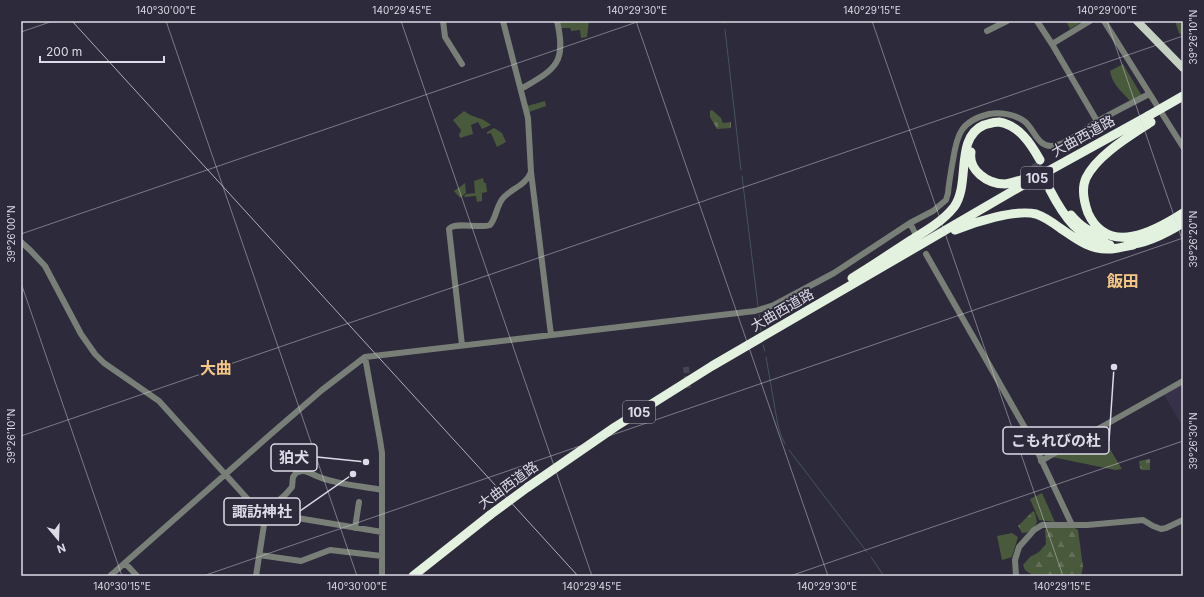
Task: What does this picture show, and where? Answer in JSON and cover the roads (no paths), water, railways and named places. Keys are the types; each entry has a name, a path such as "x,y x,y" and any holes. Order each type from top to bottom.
{"highway":[{"path":"1115,237 1104,233 1091,219 1085,204 1084,186 1086,177 1105,154 1149,119 1183,97"},
{"path":"754,342 944,218 960,196 968,142 972,134 980,127 998,122 1012,127 1028,140 1037,161 1019,138 1004,129 999,128 983,131 973,144 970,154 971,163 976,171 988,180 1005,184 1018,181 1052,166 1149,119"},
{"name":"大曲西道路","path":"412,576 528,487 616,427 712,366 1023,185 1149,119"},
{"path":"1133,245 1103,244 1086,236 1070,223 1062,212 1052,188 1076,221 1093,233 1101,236 1135,237 1149,232 1183,214"},
{"path":"927,241 972,224 1017,213 1034,214 1046,218 1085,245 1097,249 1110,249 1133,245 1154,238 1183,223"}],"main road":[{"path":"1137,21 1183,68"}],"street":[{"path":"443,21 445,37 462,64"},
{"path":"503,21 528,118 532,172 551,335"},
{"path":"521,89 544,75 556,65 560,49 557,21"},
{"path":"987,31 1007,21"},
{"path":"1037,21 1097,122"},
{"path":"1052,44 1090,21"},
{"path":"1104,21 1183,147"},
{"path":"110,576 322,390 365,357 756,311 774,305 834,273 910,223 934,211 946,200 957,137 966,125 976,119 995,113 1017,117 1028,125 1038,139 1047,146 1062,144 1097,122 1149,94"},
{"path":"462,345 449,229 454,226 490,225 494,219 496,209 504,197 525,182 530,177 532,172"},
{"path":"910,223 915,233"},
{"path":"21,242 45,266 81,334 94,354 104,363 159,401 248,501 266,512 382,532"},
{"path":"926,254 1033,442 1072,525"},
{"path":"365,357 380,440 382,490 382,576"},
{"path":"1041,461 1183,380"},
{"path":"256,576 266,512 286,494 292,485 294,474 305,471 320,478 339,483 382,490"},
{"path":"356,528 359,502"},
{"path":"1016,576 1015,560 1019,547 1034,530 1042,525 1086,525 1143,520 1153,526 1166,528 1183,520"},
{"path":"259,555 301,561 330,550 382,556"},
{"path":"125,563 137,576"}],"waterway":[{"path":"725,29 741,170"},
{"path":"742,176 758,306"},
{"path":"759,314 761,331"},
{"path":"763,345 765,351"},
{"path":"766,357 778,426 785,444"},
{"path":"789,450 867,552"},
{"path":"871,557 884,576"}],"tunnel":[{"path":"1035,163 1050,190"},
{"path":"686,367 688,388"}],"railway":[{"path":"72,21 578,576"}],"place":[{"name":"こもれびの杜","path":"1114,367"},
{"name":"狛犬","path":"366,462"},
{"name":"諏訪神社","path":"353,474"}],"district":[{"name":"飯田","path":"1123,281"},
{"name":"大曲","path":"216,368"}]}
